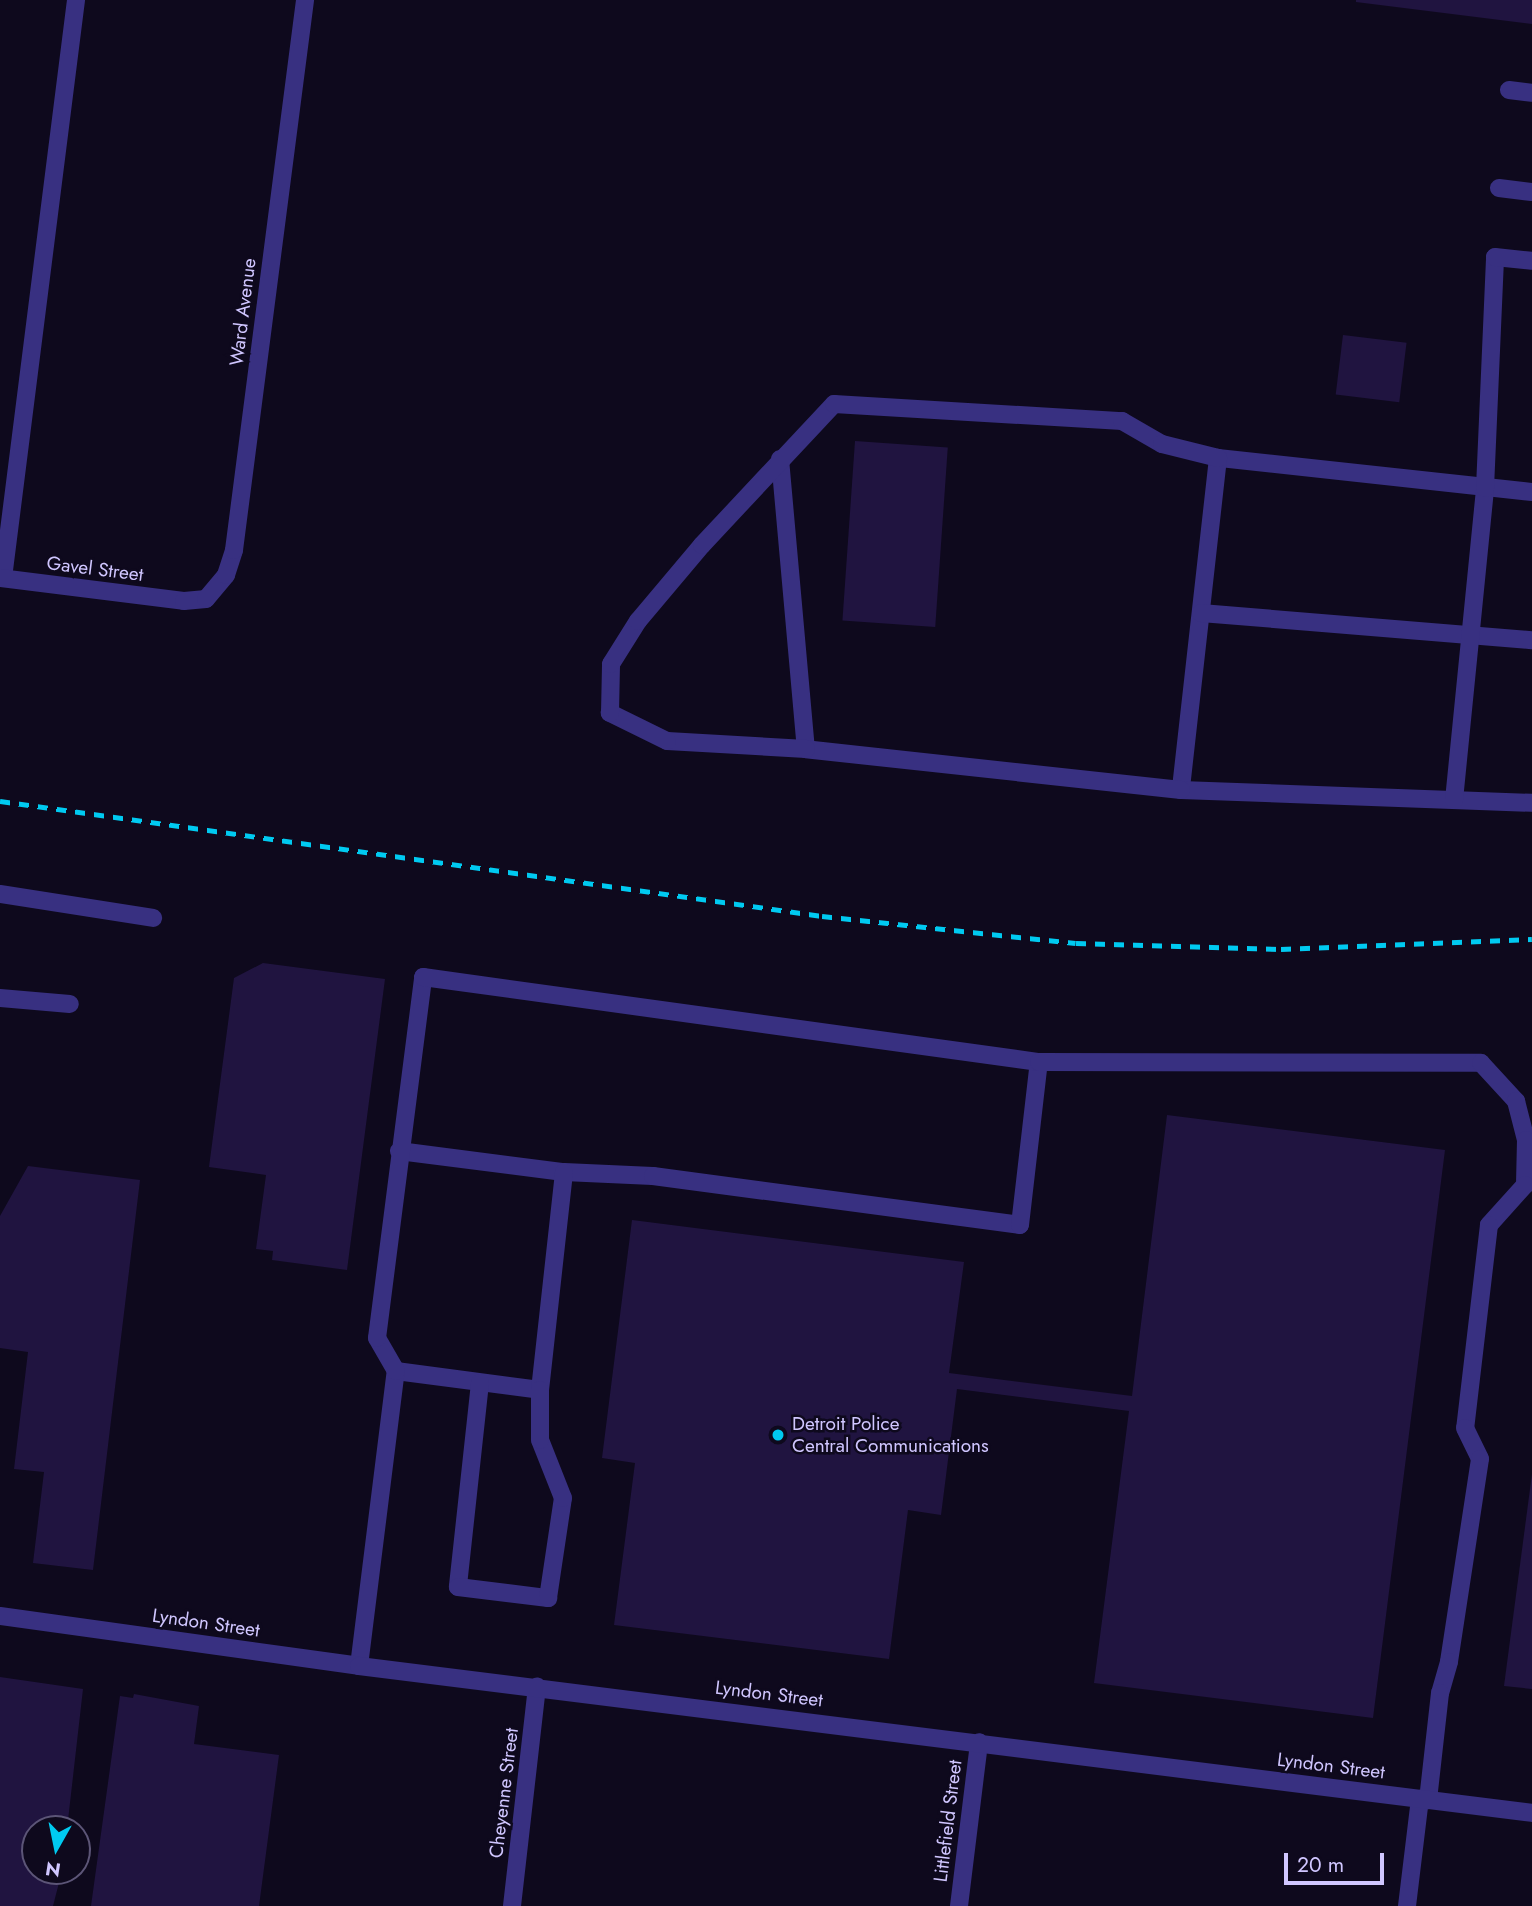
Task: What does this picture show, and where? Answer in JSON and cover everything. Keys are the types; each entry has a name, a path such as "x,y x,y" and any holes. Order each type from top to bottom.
{"street":[{"path":"2,578 76,0"},
{"name":"Ward Avenue","path":"184,601 206,599 219,589 233,550 305,0"},
{"path":"1510,90 1532,93"},
{"path":"1499,188 1532,192"},
{"path":"1454,800 1485,488 1495,257 1532,261"},
{"path":"1532,492 1218,458 1162,444 1122,421 834,404 779,460 638,621 611,664 610,713 667,741 806,749 1181,790 1532,803"},
{"path":"1181,790 1218,458"},
{"path":"779,460 806,749"},
{"name":"Gavel Street","path":"2,578 184,601"},
{"path":"1201,613 1532,640"},
{"path":"0,894 153,918"},
{"path":"359,1666 396,1371 377,1338 423,976 1039,1062 1481,1063 1516,1101 1526,1140 1525,1185 1489,1224 1465,1428 1480,1459 1449,1662 1440,1693 1407,1906"},
{"path":"0,998 70,1004"},
{"path":"399,1151 564,1172 653,1176 1020,1226 1039,1062"},
{"path":"480,1383 458,1587 548,1598 563,1498 540,1440 540,1390 564,1172"},
{"path":"396,1371 540,1390"},
{"name":"Lyndon Street","path":"0,1616 359,1666 537,1686 1532,1813"},
{"name":"Cheyenne Street","path":"512,1906 537,1686"},
{"name":"Littlefield Street","path":"959,1906 979,1742"}],"building":[{"path":"1532,0 1532,24 1356,2"},
{"path":"1343,335 1407,343 1399,402 1336,395"},
{"path":"855,441 948,447 935,627 842,621"},
{"path":"263,963 385,979 347,1270 272,1260 273,1251 256,1249 266,1175 209,1167 234,978"},
{"name":"Detroit Police Central Communications","path":"1167,1115 1445,1150 1373,1718 1094,1683 1129,1411 957,1389 941,1515 908,1510 889,1659 614,1625 635,1463 602,1458 632,1220 964,1262 949,1373 1132,1396"},
{"path":"28,1166 140,1180 93,1570 33,1563 44,1472 14,1469 28,1352 0,1348 0,1216"},
{"path":"1532,1474 1532,1689 1504,1686"},
{"path":"0,1677 83,1689 69,1815 21,1815 21,1885 58,1885 53,1906 0,1906"},
{"path":"134,1694 199,1706 194,1744 279,1755 259,1906 91,1906 120,1696 133,1698"}],"railway":[{"path":"0,801 822,916 1076,943 1281,949 1532,939"}],"place":[{"name":"Detroit Police Central Communications","path":"778,1435"}]}
